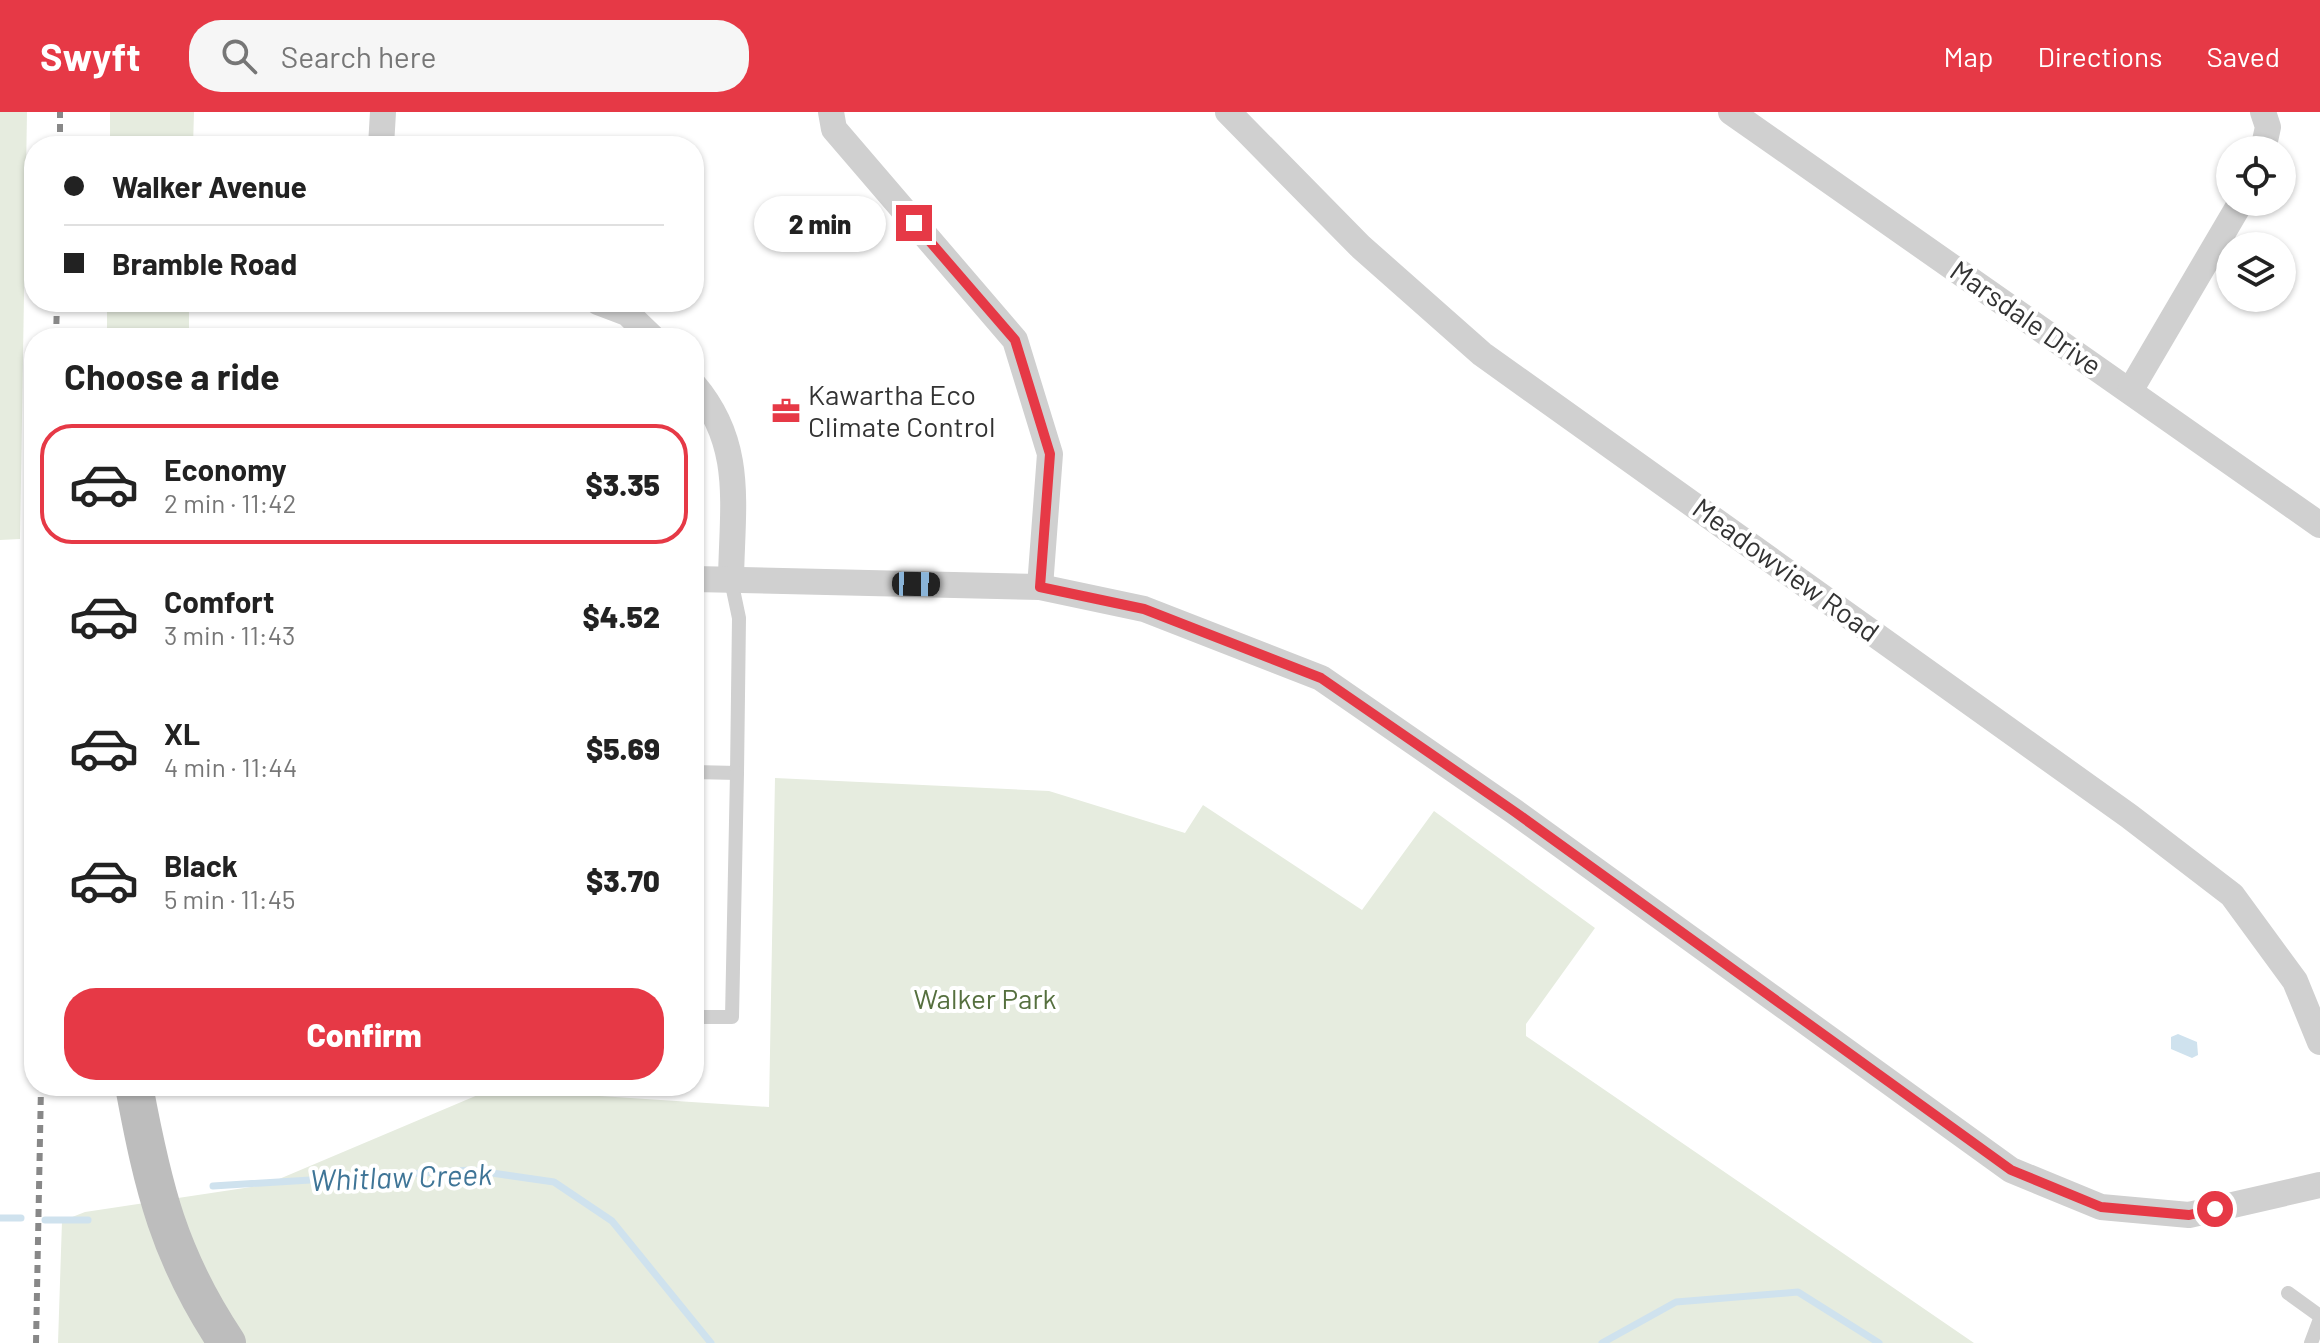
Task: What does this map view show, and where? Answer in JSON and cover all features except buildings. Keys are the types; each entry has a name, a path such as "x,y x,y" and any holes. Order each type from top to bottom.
{"street":[{"path":"382,136 383,112"},
{"path":"831,112 834,129 1015,340 1050,454 1040,587"},
{"name":"Meadowview Road","path":"1228,112 1361,247 1482,354 2129,816 2232,895 2295,981 2320,1042"},
{"name":"Marsdale Drive","path":"1731,112 2320,525"},
{"path":"2263,112 2268,127 2266,136"},
{"path":"2130,391 2233,216"},
{"path":"624,312 643,328"},
{"path":"704,397 713,407 731,455 731,580"},
{"path":"704,579 1040,587 1144,609 1321,678 1515,812 2011,1170 2101,1207 2189,1215 2320,1185"},
{"path":"136,1096 159,1207 195,1294 227,1343"}],"lane":[{"path":"704,1017 732,1017 739,618 731,580"},
{"path":"704,772 737,773"},
{"path":"2288,1293 2320,1317 2311,1343"}],"green space":[{"path":"0,112 27,112 27,136 24,136 20,539 0,540"},
{"path":"110,112 194,112 193,136 110,136"},
{"path":"107,312 189,312 189,328 107,328"},
{"name":"Walker Park","path":"775,778 1049,791 1185,833 1203,805 1362,910 1434,811 1595,928 1526,1024 1526,1036 1974,1343 58,1343 62,1221 85,1212 265,1185 475,1096 600,1096 769,1107"}],"water":[{"path":"2178,1034 2197,1042 2198,1055 2192,1058 2171,1049 2171,1037"}],"waterway":[{"name":"Whitlaw Creek","path":"213,1186 471,1170 554,1182 612,1221 711,1343"},
{"name":"Whitlaw Creek","path":"0,1218 21,1218"},
{"name":"Whitlaw Creek","path":"45,1220 88,1220"},
{"name":"Whitlaw Creek","path":"1602,1343 1676,1302 1798,1292 1879,1343"}],"railway":[{"path":"60,112 60,136"},
{"path":"56,328 57,312"},
{"path":"36,1343 41,1096"}],"place":[{"name":"Kawartha Eco Climate Control","path":"786,411"}],"route":[{"path":"914,223 1015,340 1050,454 1040,587 1144,609 1321,678 1515,812 2011,1170 2101,1207 2189,1215 2215,1209"}]}
